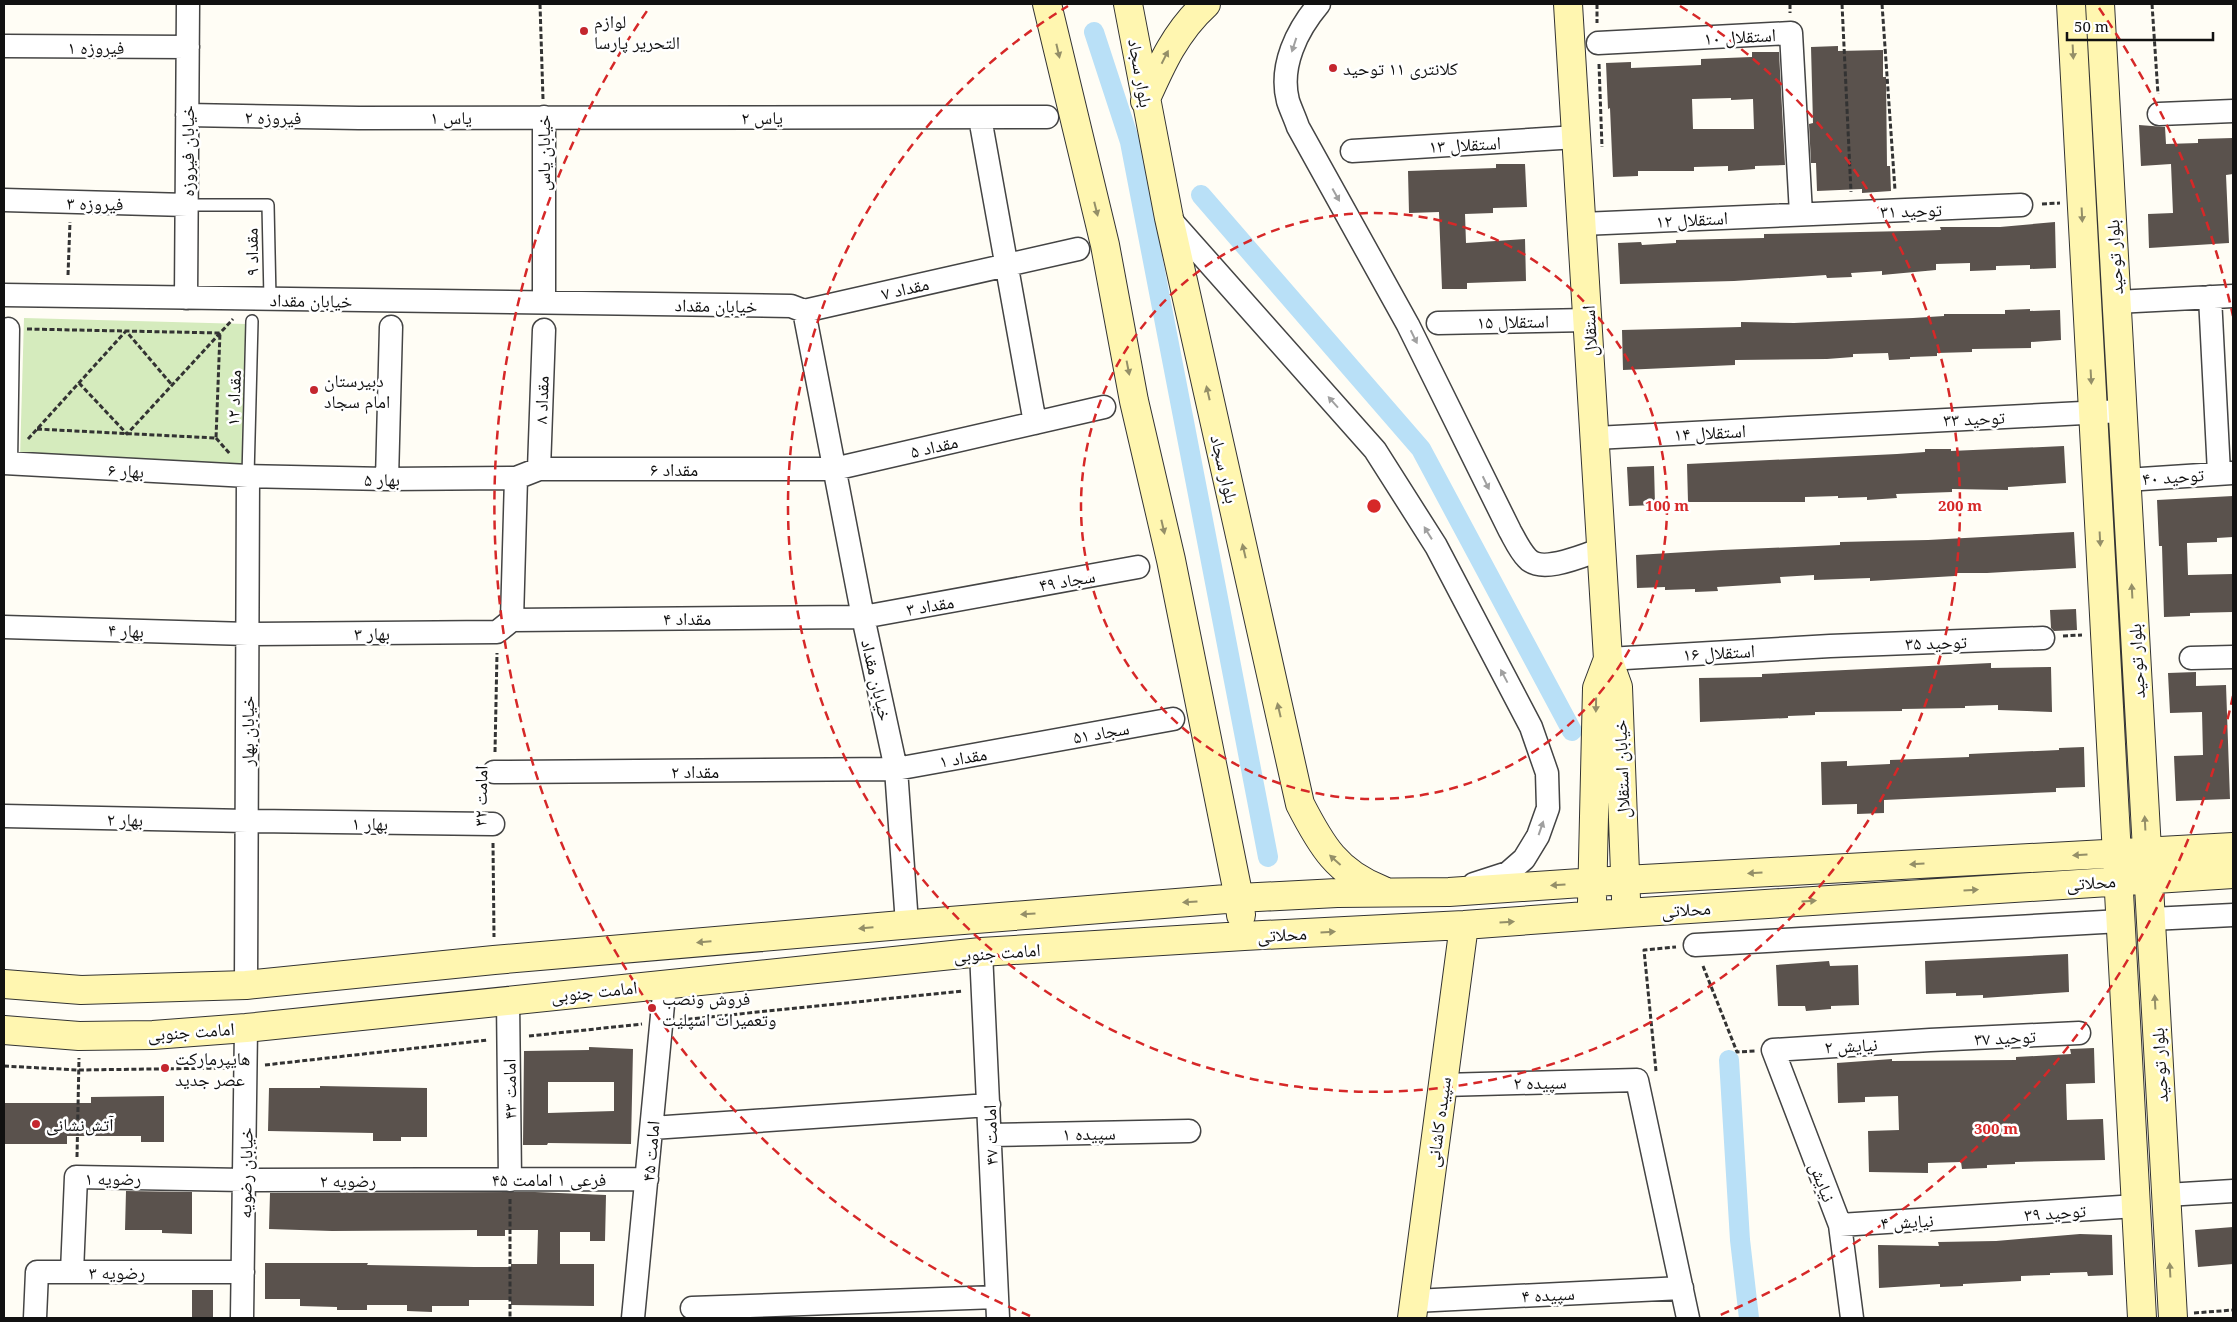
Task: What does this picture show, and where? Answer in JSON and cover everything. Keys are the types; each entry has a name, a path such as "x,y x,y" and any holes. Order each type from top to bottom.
{"street":[{"name":"خیابان فیروزه","path":"186,298 188,4"},
{"path":"4,984 81,990 246,985 494,960 907,924 1239,898 1171,560 1134,401 1105,245 1047,4"},
{"name":"بلوار سجاد","path":"1128,4 1145,101 1169,218 1300,804 1328,854 1350,874 1366,884 1391,893"},
{"path":"1145,101 1160,67 1180,32 1206,4"},
{"path":"1318,4 1296,38 1286,78 1288,100 1298,127 1408,325 1510,531 1528,559 1539,565 1558,564 1602,549"},
{"name":"استقلال","path":"1568,4 1608,658"},
{"name":"بلوار توحید","path":"2100,4 2173,1316"},
{"path":"2102,31 2116,4"},
{"name":"بلوار توحید","path":"2068,10 2082,202 2142,1318"},
{"name":"استقلال ۱۰","path":"1598,43 1791,33 1801,214"},
{"name":"فیروزه ۱","path":"4,46 188,48"},
{"path":"2160,114 2233,111"},
{"name":"فیروزه ۲","path":"187,115 359,118"},
{"name":"یاس ۲","path":"544,117 1047,117"},
{"name":"یاس ۱","path":"359,118 544,117"},
{"name":"خیابان یاس","path":"544,117 544,302"},
{"path":"980,118 1035,423"},
{"name":"استقلال ۱۳","path":"1352,151 1577,137"},
{"name":"فیروزه ۳","path":"4,200 187,205"},
{"name":"توحید ۳۱","path":"1801,214 2021,205"},
{"name":"استقلال ۱۲","path":"1582,224 1801,214"},
{"path":"1169,218 1375,450 1436,546 1531,727 1548,773 1548,808 1538,836 1524,859 1508,873 1449,892"},
{"name":"مقداد ۷","path":"804,311 1006,264 1078,250"},
{"name":"خیابان مقداد","path":"4,295 791,306 804,311 863,617 896,769 907,924"},
{"path":"2116,302 2233,296"},
{"path":"2210,297 2226,473"},
{"name":"استقلال ۱۵","path":"1438,323 1588,320"},
{"path":"387,479 391,327"},
{"path":"5,463 8,329"},
{"name":"مقداد ۸","path":"539,469 544,330"},
{"name":"مقداد ۵","path":"834,469 1104,407"},
{"name":"توحید ۳۳","path":"1825,426 2122,411"},
{"name":"استقلال ۱۴","path":"1595,438 1825,426"},
{"name":"بهار ۶","path":"5,463 248,476"},
{"name":"مقداد ۶","path":"516,478 539,469 834,469"},
{"name":"توحید ۴۰","path":"2126,480 2226,473"},
{"name":"بهار ۵","path":"248,476 387,479 516,478"},
{"name":"خیابان بهار","path":"246,985 248,476"},
{"path":"505,626 516,478"},
{"name":"سجاد ۴۹","path":"997,593 1138,567"},
{"name":"مقداد ۳","path":"863,617 997,593"},
{"name":"مقداد ۴","path":"505,626 863,617"},
{"name":"بهار ۳","path":"248,634 505,626"},
{"name":"بهار ۴","path":"4,627 248,634"},
{"name":"توحید ۳۵","path":"1830,646 2043,638"},
{"name":"استقلال ۱۶","path":"1608,658 1830,646"},
{"path":"2192,658 2233,656"},
{"path":"1593,916 1592,883 1597,688 1608,658"},
{"name":"خیابان استقلال","path":"1608,658 1618,687 1626,912"},
{"name":"سجاد ۵۱","path":"1029,745 1173,720"},
{"name":"مقداد ۱","path":"896,769 1029,745"},
{"name":"مقداد ۲","path":"494,772 896,769"},
{"name":"بهار ۲","path":"4,816 247,822"},
{"name":"بهار ۱","path":"247,822 493,824"},
{"name":"محلاتی","path":"2233,847 1625,880 1449,892 1337,893 1239,898 1244,936 1464,926 1626,912 2233,874"},
{"path":"2151,919 2233,915"},
{"path":"1696,946 2120,920"},
{"path":"907,924 912,959"},
{"name":"سپیده کاشانی","path":"1413,1309 1464,926"},
{"name":"امامت جنوبی","path":"4,1030 79,1036 153,1034 246,1028 508,999 982,952 1244,936"},
{"name":"امامت ۴۷","path":"982,952 997,1308"},
{"path":"449,966 454,1005"},
{"name":"امامت ۴۵","path":"633,1318 666,984"},
{"path":"246,985 246,1028"},
{"name":"امامت ۴۳","path":"508,999 510,1180"},
{"name":"خیابان رضویه","path":"242,1318 246,1028"},
{"name":"توحید ۳۷","path":"1930,1040 2079,1033"},
{"name":"نیایش ۲","path":"1773,1050 1930,1040"},
{"name":"نیایش","path":"1773,1050 1840,1225 1852,1318"},
{"path":"1637,1080 1688,1318"},
{"name":"سپیده ۲","path":"1443,1084 1637,1080"},
{"path":"652,1128 988,1105"},
{"name":"سپیده ۱","path":"990,1135 1189,1131"},
{"name":"رضویه ۱","path":"72,1272 76,1177 244,1180"},
{"name":"فرعی ۱ امامت ۴۵","path":"451,1179 647,1179"},
{"name":"رضویه ۲","path":"244,1180 451,1179"},
{"path":"2166,1194 2233,1191"},
{"name":"توحید ۳۹","path":"1973,1217 2136,1206"},
{"name":"نیایش ۴","path":"1840,1225 1973,1217"},
{"name":"رضویه ۳","path":"35,1318 37,1272 243,1272"},
{"name":"سپیده ۴","path":"1413,1309 1682,1288"},
{"path":"692,1308 997,1308"}],"lane":[{"name":"مقداد ۹","path":"187,205 268,205 270,299"},
{"name":"مقداد ۱۲","path":"248,476 252,322"}],"path":[{"name":"خیابان یاس","path":"540,4 544,117"},
{"path":"1597,4 1602,153"},
{"path":"1842,4 1852,212"},
{"path":"1882,4 1896,210"},
{"path":"2152,4 2160,114"},
{"path":"2021,205 2082,202"},
{"path":"67,296 71,203"},
{"path":"8,329 220,333"},
{"path":"5,463 126,331"},
{"path":"126,331 172,385"},
{"path":"126,434 220,333"},
{"path":"37,429 216,438 220,333"},
{"path":"79,383 126,434"},
{"name":"امامت ۳۲","path":"494,772 505,626"},
{"path":"2043,638 2105,634"},
{"name":"امامت ۳۲","path":"493,824 494,960"},
{"path":"1637,1080 1656,1071 1644,950 1696,946 1737,1052 1773,1050"},
{"path":"76,1177 79,1036"},
{"path":"510,1180 510,1318"},
{"path":"2173,1316 2233,1310"}],"green space":[{"path":"24,318 246,324 242,464 20,458"}],"building":[{"path":"1838,46 1838,51 1883,50 1883,77 1886,77 1887,166 1890,166 1891,191 1862,193 1862,189 1817,191 1816,163 1811,163 1809,124 1813,123 1811,47"},
{"path":"1752,52 1779,52 1785,165 1755,166 1755,169 1728,171 1728,166 1694,167 1694,171 1638,171 1638,176 1613,177 1606,63 1631,62 1631,68 1701,65 1701,59 1752,57","holes":["1731,98 1731,100 1753,99 1754,129 1693,129 1692,99"]},
{"path":"2139,125 2165,127 2166,144 2198,143 2198,139 2233,138 2233,174 2226,175 2229,243 2149,248 2148,214 2173,213 2171,164 2141,166"},
{"path":"1496,164 1525,164 1527,207 1493,208 1493,213 1465,214 1466,243 1525,239 1526,281 1467,283 1467,289 1442,289 1439,212 1409,213 1408,171 1496,168"},
{"path":"2055,222 2056,268 2030,269 2030,265 1996,266 1996,270 1970,271 1970,263 1936,264 1936,270 1882,275 1882,271 1851,273 1852,277 1827,278 1826,275 1734,281 1620,284 1618,243 1641,242 1642,245 1676,243 1676,240 1764,238 1764,234 1941,230 1940,227 2000,227"},
{"path":"2030,309 2030,311 2060,310 2061,340 2031,342 2031,348 1972,349 1972,352 1937,353 1937,356 1910,357 1910,359 1889,360 1888,353 1853,354 1853,357 1827,359 1735,360 1735,365 1623,370 1622,330 1741,327 1741,322 1794,323 1913,318 1944,316 1944,314 2005,314 2005,310"},
{"path":"2064,446 2066,483 2008,487 2008,490 1952,489 1952,492 1896,494 1897,498 1867,500 1867,497 1838,498 1838,496 1805,497 1805,502 1688,502 1687,464 1897,454 1925,452 1925,449 1951,449 1951,451"},
{"path":"1654,466 1655,505 1629,506 1627,467"},
{"path":"2233,496 2233,537 2217,538 2217,542 2187,543 2187,545 2188,575 2233,574 2233,612 2190,613 2190,616 2164,617 2162,546 2159,546 2157,500"},
{"path":"2074,532 2076,568 1955,573 1955,576 1870,581 1870,578 1814,580 1814,575 1780,577 1781,583 1717,587 1718,591 1695,592 1695,589 1665,590 1665,587 1637,588 1636,555 1840,545 1840,542 1928,540"},
{"path":"2076,609 2077,630 2054,631 2051,628 2050,610"},
{"path":"1991,663 1991,668 2051,667 2052,712 1998,710 1998,705 1965,706 1965,708 1902,709 1902,711 1815,712 1815,715 1788,716 1788,718 1700,722 1699,678 1762,677 1762,674"},
{"path":"2196,672 2196,686 2226,685 2230,799 2176,801 2174,756 2203,755 2202,712 2170,713 2168,673"},
{"path":"2084,747 2085,787 2056,788 2056,792 1884,800 1884,813 1857,814 1857,804 1822,805 1821,762 1847,761 1847,766 1890,764 1890,760 1969,757 1969,754"},
{"path":"2068,954 2069,992 1983,998 1983,995 1956,996 1956,993 1926,994 1925,961"},
{"path":"1829,961 1830,966 1858,965 1859,1005 1831,1006 1831,1009 1806,1011 1805,1006 1778,1006 1776,965"},
{"path":"589,1047 633,1049 631,1144 548,1143 547,1145 523,1145 524,1051 589,1050","holes":["548,1082 614,1082 614,1111 548,1113"]},
{"path":"2094,1048 2095,1083 2066,1084 2067,1120 2103,1119 2105,1160 2015,1162 2015,1164 1987,1165 1987,1168 1962,1169 1961,1162 1928,1163 1928,1173 1869,1172 1868,1131 1899,1130 1898,1096 1865,1097 1865,1102 1838,1103 1837,1063 1892,1059 1892,1061 2016,1060 2016,1057 2071,1054 2070,1049"},
{"path":"320,1086 427,1088 427,1137 401,1137 401,1141 373,1141 373,1133 268,1131 269,1088 320,1088"},
{"path":"164,1096 164,1142 141,1142 141,1136 67,1136 67,1144 4,1144 5,1103 91,1103 91,1097"},
{"path":"126,1191 192,1192 192,1234 162,1233 162,1230 125,1230"},
{"path":"535,1192 606,1195 605,1241 590,1241 590,1232 560,1232 560,1264 594,1264 594,1306 511,1305 511,1300 469,1300 469,1306 432,1306 432,1312 407,1311 407,1305 367,1305 367,1310 337,1310 337,1307 300,1306 300,1299 265,1299 265,1263 368,1263 367,1265 474,1267 511,1267 511,1264 537,1264 538,1230 505,1230 505,1236 477,1236 477,1230 332,1231 269,1229 270,1193"},
{"path":"2233,1227 2233,1264 2198,1267 2195,1230"},
{"path":"2080,1234 2112,1235 2113,1275 2088,1276 2087,1272 2050,1273 2050,1275 2021,1276 2021,1281 1963,1284 1963,1286 1940,1287 1940,1284 1879,1288 1878,1245 1939,1246 1938,1242 1996,1241"},
{"path":"192,1290 213,1290 213,1318 192,1318"}],"waterway":[{"path":"1094,32 1130,142 1268,857"},
{"path":"1201,195 1421,449 1572,731"},
{"path":"1729,1060 1740,1240 1749,1318"}],"place":[{"name":"لوازم التحریر پارسا","path":"584,31"},
{"name":"کلانتری ۱۱ توحید","path":"1333,68"},
{"name":"دبیرستان امام سجاد","path":"314,390"},
{"name":"فروش ونصب وتعمیرات اسپلیت","path":"652,1008"},
{"name":"هایپرمارکت عصر جدید","path":"165,1068"},
{"name":"آتش‌نشانی","path":"36,1124"}]}
